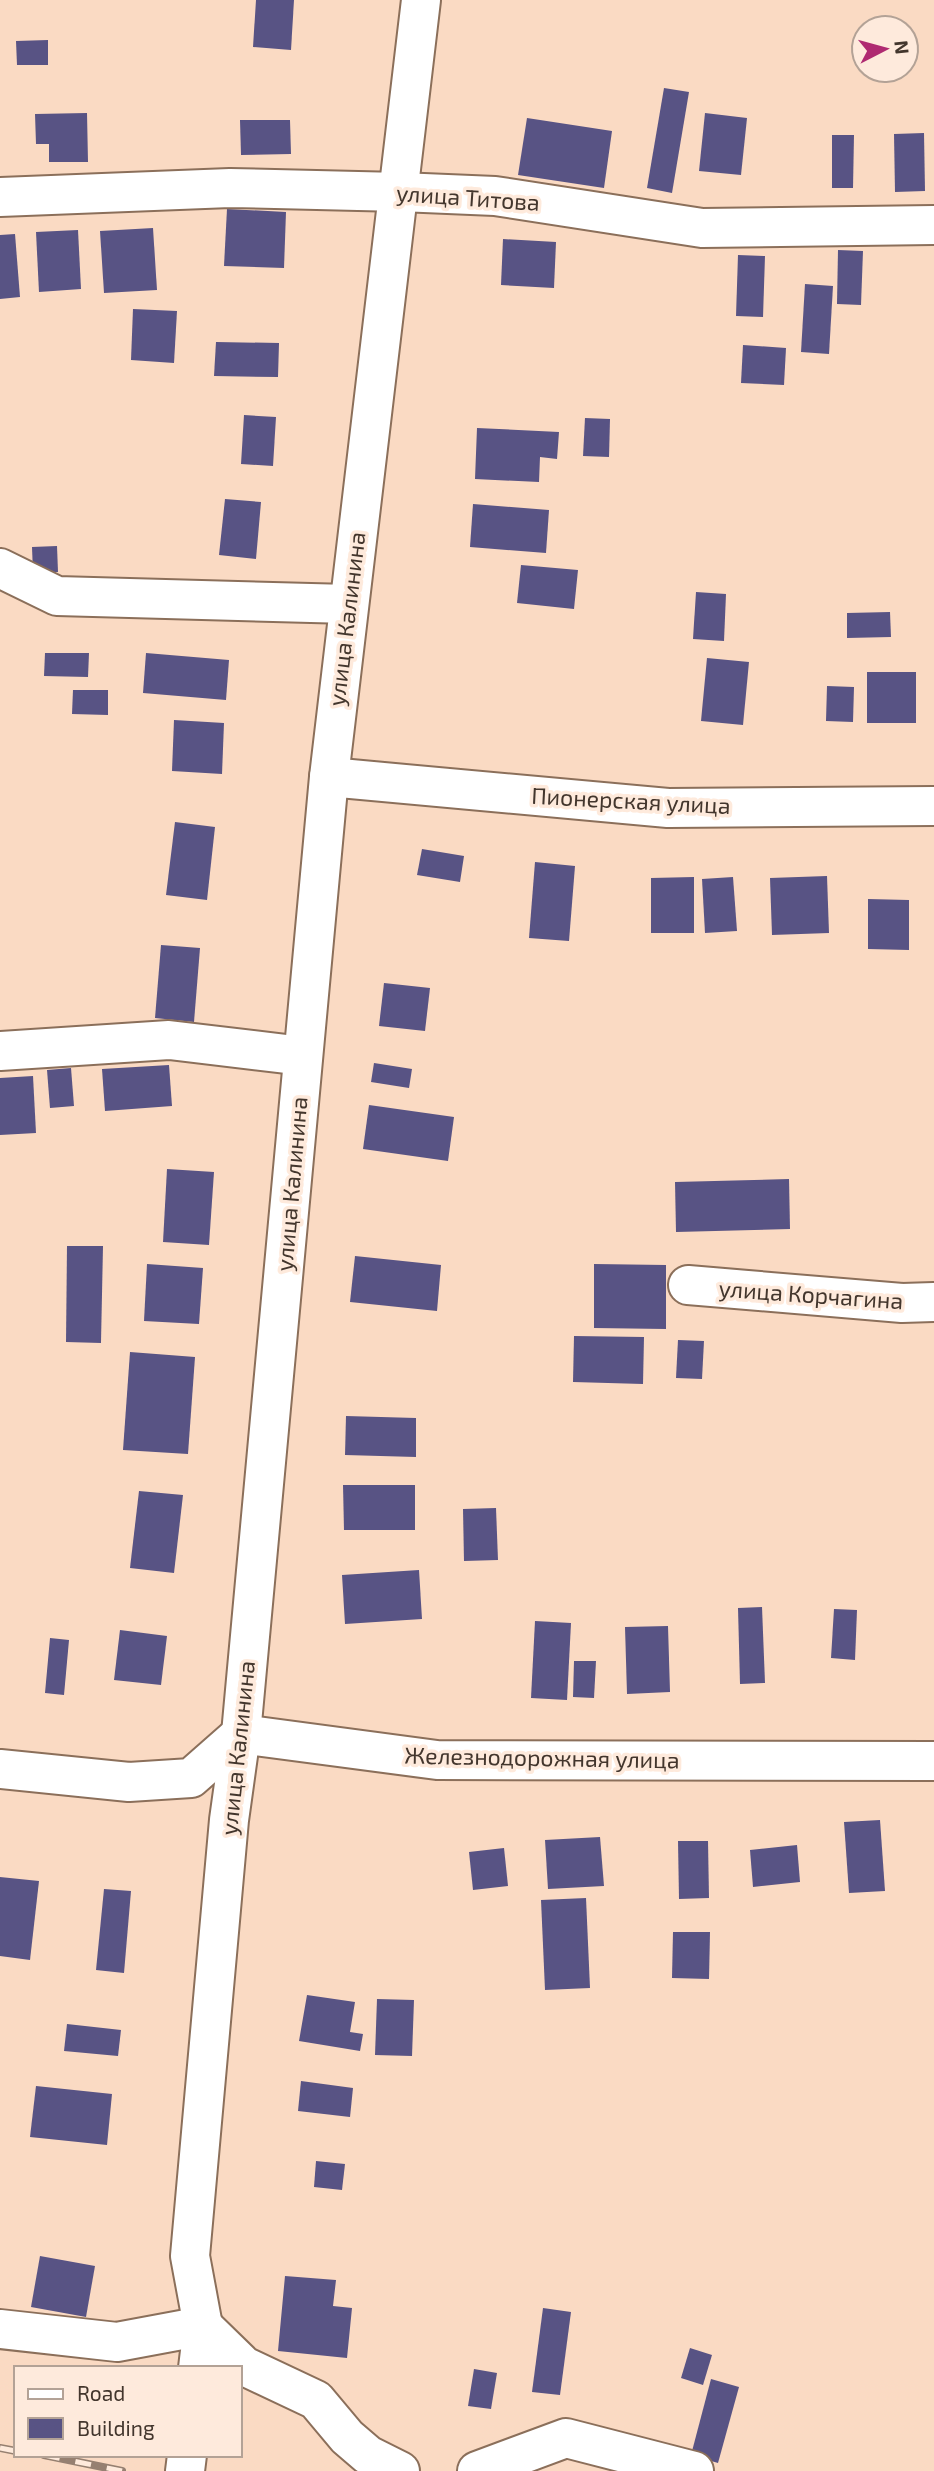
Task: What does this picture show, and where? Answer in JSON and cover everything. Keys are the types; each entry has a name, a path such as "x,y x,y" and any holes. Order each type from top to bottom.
{"street":[{"name":"улица Калинина","path":"198,2366 203,2326 190,2256 229,1820 241,1734 329,777 421,0"},
{"name":"улица Титова","path":"0,197 230,188 400,192 495,196 702,228 934,225"},
{"path":"0,568 57,596 349,604"},
{"name":"Пионерская улица","path":"329,777 668,808 934,806"},
{"path":"0,1051 169,1040 303,1056"},
{"name":"улица Корчагина","path":"688,1286 902,1303 934,1303"},
{"path":"0,1769 129,1782 191,1778 241,1734"},
{"name":"Железнодорожная улица","path":"241,1734 437,1760 934,1761"},
{"path":"0,2329 117,2342 203,2326 244,2366 316,2400 347,2437 368,2455 400,2471"},
{"path":"477,2471 566,2438 694,2471"}],"building":[{"path":"256,0 294,0 291,50 253,47"},
{"path":"48,40 48,65 17,65 16,41"},
{"path":"664,88 689,92 672,193 647,188"},
{"path":"87,113 88,162 49,162 49,144 36,144 35,114"},
{"path":"705,113 747,118 741,175 699,171"},
{"path":"527,118 612,131 604,188 518,175"},
{"path":"240,120 290,120 291,154 241,155"},
{"path":"924,133 925,191 895,192 894,134"},
{"path":"832,135 854,135 853,188 832,188"},
{"path":"227,209 286,212 284,268 224,266"},
{"path":"153,228 157,290 104,293 100,231"},
{"path":"78,230 81,289 39,292 36,232"},
{"path":"15,234 20,297 0,299 0,235"},
{"path":"503,239 556,242 554,288 501,285"},
{"path":"838,250 863,251 861,305 837,304"},
{"path":"738,255 765,256 763,317 736,316"},
{"path":"805,284 833,286 829,354 801,352"},
{"path":"133,309 177,311 174,363 131,360"},
{"path":"216,342 279,343 278,377 214,376"},
{"path":"743,345 786,348 784,385 741,383"},
{"path":"244,415 276,417 273,466 241,464"},
{"path":"585,418 610,419 609,457 583,456"},
{"path":"477,428 559,432 557,459 540,457 539,482 475,479"},
{"path":"225,499 261,502 256,559 219,555"},
{"path":"473,504 549,510 546,553 470,547"},
{"path":"57,546 58,572 33,573 32,547"},
{"path":"521,565 578,570 574,609 517,603"},
{"path":"696,592 726,594 724,641 693,639"},
{"path":"890,612 891,637 847,638 847,613"},
{"path":"45,653 89,653 88,677 44,676"},
{"path":"146,653 229,660 226,700 143,693"},
{"path":"707,658 749,662 743,725 701,721"},
{"path":"867,672 916,672 916,723 867,723"},
{"path":"827,686 854,687 853,722 826,721"},
{"path":"73,690 108,690 108,715 72,714"},
{"path":"174,720 224,723 222,774 172,771"},
{"path":"175,822 215,827 207,900 166,895"},
{"path":"422,849 464,856 460,882 417,875"},
{"path":"535,862 575,866 569,941 529,938"},
{"path":"827,876 829,933 772,935 770,878"},
{"path":"694,877 694,933 651,933 651,878"},
{"path":"733,877 737,931 705,933 702,879"},
{"path":"868,899 909,900 909,950 868,949"},
{"path":"161,945 200,948 194,1022 155,1018"},
{"path":"384,983 430,988 425,1031 379,1026"},
{"path":"374,1063 412,1069 409,1088 371,1082"},
{"path":"169,1065 172,1106 105,1111 102,1069"},
{"path":"71,1068 74,1106 50,1108 47,1070"},
{"path":"33,1076 36,1133 0,1135 0,1078"},
{"path":"369,1105 454,1117 448,1161 363,1149"},
{"path":"167,1169 214,1172 209,1245 163,1242"},
{"path":"789,1179 790,1229 676,1232 675,1182"},
{"path":"67,1246 103,1246 101,1343 66,1342"},
{"path":"355,1256 441,1265 437,1311 350,1302"},
{"path":"147,1264 203,1268 199,1324 144,1321"},
{"path":"594,1264 666,1265 666,1329 594,1328"},
{"path":"574,1336 644,1337 643,1384 573,1382"},
{"path":"678,1340 704,1341 702,1379 676,1378"},
{"path":"130,1352 195,1357 188,1454 123,1450"},
{"path":"346,1416 416,1418 416,1457 345,1455"},
{"path":"343,1485 415,1485 415,1530 344,1530"},
{"path":"139,1491 183,1495 174,1573 130,1568"},
{"path":"496,1508 498,1560 464,1561 463,1509"},
{"path":"419,1570 422,1619 345,1624 342,1575"},
{"path":"762,1607 765,1683 740,1684 738,1608"},
{"path":"834,1609 857,1610 855,1660 831,1658"},
{"path":"535,1621 571,1623 567,1700 531,1698"},
{"path":"668,1626 670,1692 627,1694 625,1627"},
{"path":"120,1630 167,1636 161,1685 114,1680"},
{"path":"50,1638 69,1640 64,1695 45,1693"},
{"path":"574,1661 596,1661 594,1698 573,1697"},
{"path":"880,1820 885,1891 849,1893 844,1822"},
{"path":"600,1837 604,1886 548,1889 545,1840"},
{"path":"678,1841 708,1841 709,1898 679,1899"},
{"path":"797,1845 800,1882 753,1887 750,1850"},
{"path":"504,1848 508,1886 473,1890 469,1852"},
{"path":"0,1877 39,1881 30,1960 0,1956"},
{"path":"104,1889 131,1891 124,1973 96,1970"},
{"path":"586,1898 590,1988 545,1990 541,1900"},
{"path":"673,1932 710,1932 709,1979 672,1978"},
{"path":"307,1995 355,2002 350,2032 363,2034 360,2051 299,2041"},
{"path":"377,1999 414,2000 412,2056 375,2055"},
{"path":"67,2024 121,2030 118,2056 64,2051"},
{"path":"301,2081 353,2088 350,2117 298,2111"},
{"path":"36,2086 112,2094 107,2145 30,2137"},
{"path":"316,2161 345,2164 342,2190 314,2187"},
{"path":"40,2256 95,2266 86,2317 31,2307"},
{"path":"285,2276 336,2280 333,2306 352,2308 347,2358 278,2351"},
{"path":"543,2308 571,2312 560,2395 532,2392"},
{"path":"690,2348 712,2355 703,2385 681,2378"},
{"path":"474,2369 497,2373 491,2409 468,2406"},
{"path":"711,2379 739,2387 718,2463 691,2455"}],"railway":[{"path":"0,2448 14,2451"},
{"path":"54,2457 122,2471"}]}
